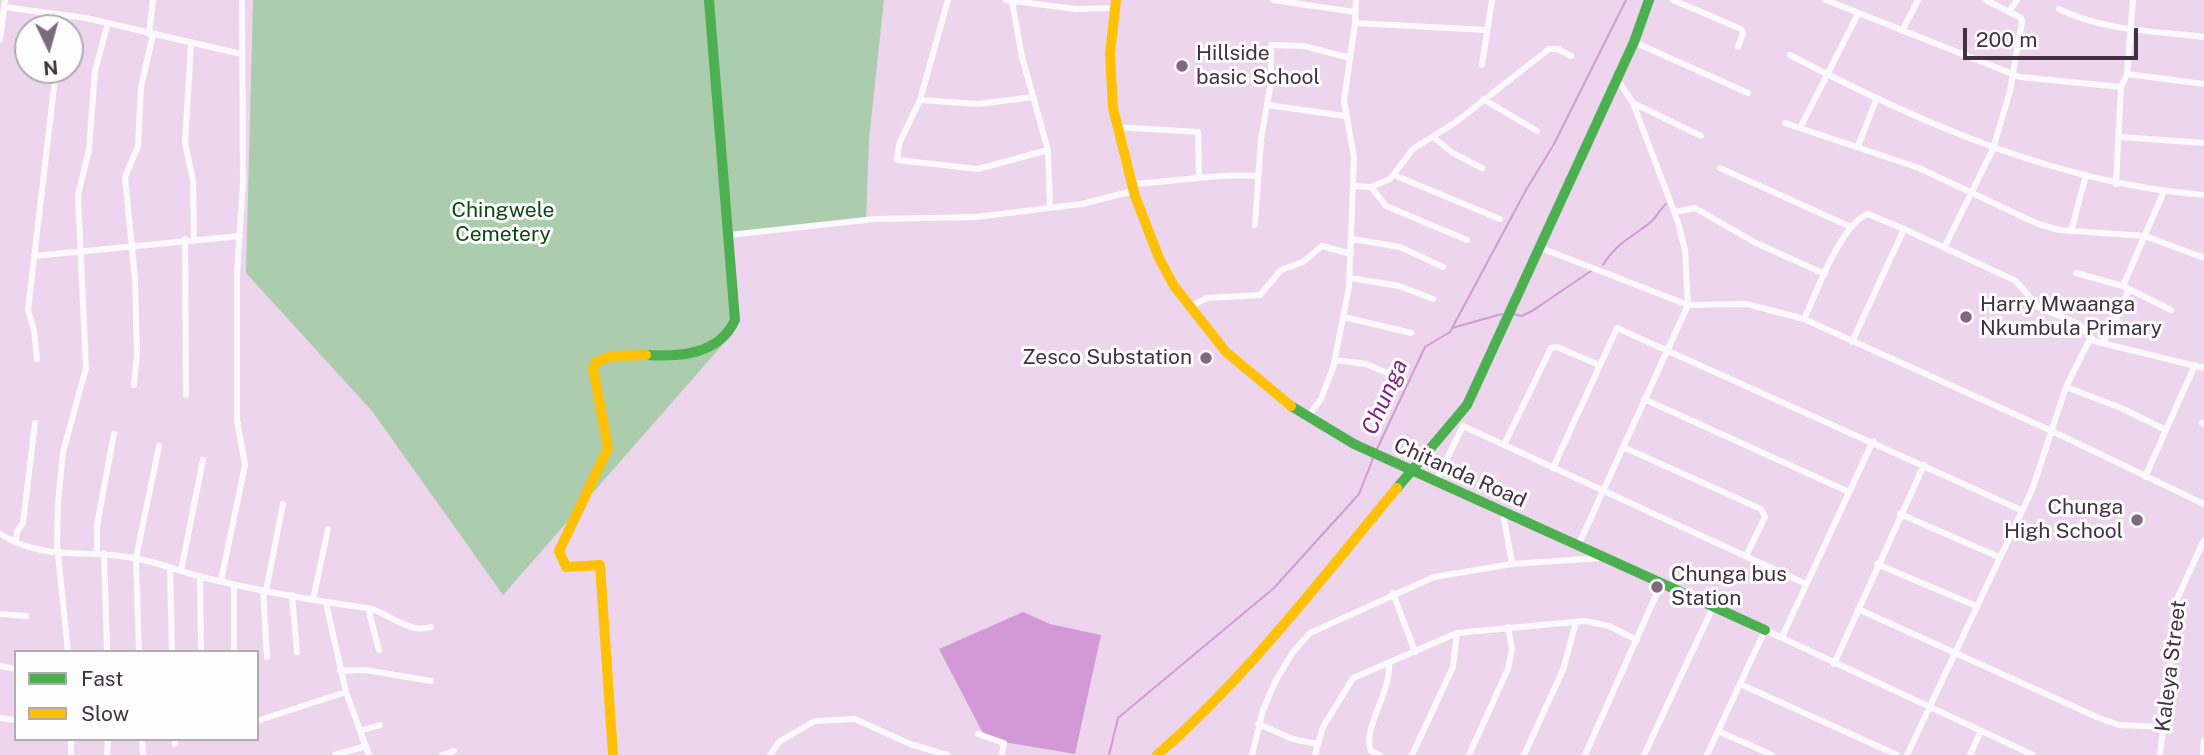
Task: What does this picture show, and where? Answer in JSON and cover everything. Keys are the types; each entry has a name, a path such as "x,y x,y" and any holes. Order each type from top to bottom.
{"street":[{"path":"134,385 137,355 133,245 125,177 138,146 141,87 151,34 153,0"},
{"path":"221,581 245,465 237,420 242,0"},
{"path":"613,755 600,565 566,566 559,551 608,448 593,368 600,360 647,354 666,358 691,355 712,346 735,320 709,0"},
{"path":"948,0 920,100 899,144 897,158 900,163 978,169 1048,150"},
{"path":"1273,0 1355,12"},
{"path":"1307,418 1321,399 1335,360 1350,278 1354,158 1344,101 1356,0"},
{"path":"1482,65 1492,0"},
{"path":"1157,755 1195,722 1262,649 1467,405 1634,43 1649,0"},
{"path":"1673,0 1741,29 1743,33 1738,47"},
{"path":"1826,0 2020,77 2121,87"},
{"path":"1902,31 1918,0"},
{"path":"1945,246 1993,149 2010,91 2022,22 2021,18 2010,10 1986,0"},
{"path":"2010,10 2017,0"},
{"path":"2116,184 2121,87 2127,74 2133,0"},
{"path":"1050,206 1048,150 1022,57 1014,1 1075,9 1116,4"},
{"path":"0,40 4,4 58,14"},
{"name":"Chitanda Road","path":"1116,4 1110,54 1116,127 1130,188 1159,258 1189,307 1226,352 1307,418 1368,452 1765,630"},
{"path":"2059,9 2075,17 2112,27 2204,37"},
{"path":"1800,128 1858,14"},
{"path":"84,19 241,54"},
{"path":"68,650 59,555 58,503 63,452 86,368 79,182 89,150 91,96 108,23"},
{"path":"1355,23 1487,30"},
{"path":"1634,43 1748,93"},
{"path":"191,44 186,143 193,180 194,238"},
{"path":"1255,225 1261,139 1268,105 1271,45 1304,46 1350,58"},
{"path":"1353,186 1371,187 1394,175 1413,149 1433,137 1549,49 1558,49 1571,57"},
{"path":"1790,55 1876,100 1993,149 2116,184 2204,195"},
{"path":"2127,74 2204,85"},
{"path":"1578,546 1644,399 1670,350 1688,305 1685,250 1675,212 1633,103 1617,79"},
{"path":"37,359 34,330 28,310 54,84"},
{"path":"920,100 958,104 1034,97"},
{"path":"1483,99 1536,131"},
{"path":"1858,146 1876,100"},
{"path":"1633,103 1701,135"},
{"path":"1268,105 1345,117"},
{"path":"1785,122 1919,168 2038,224 2059,230 2072,228 2145,236 2204,258"},
{"path":"1116,127 1198,132 1199,177"},
{"path":"1433,137 1452,153 1482,168"},
{"path":"2120,137 2204,143"},
{"path":"1720,168 1852,227"},
{"path":"1394,175 1500,219"},
{"path":"2072,228 2086,175"},
{"path":"729,235 875,219 976,217 1082,204 1130,188 1199,177 1258,176"},
{"path":"1371,187 1381,202 1391,208 1467,240"},
{"path":"2102,343 2164,191"},
{"path":"1675,212 1695,208 1746,238 1825,274"},
{"path":"1804,319 1825,274 1852,227 1868,214 1945,246 2016,281 2038,307 2080,324 2090,339 2204,368"},
{"path":"1852,342 1904,229"},
{"path":"34,256 194,238 240,236"},
{"path":"185,239 186,395"},
{"path":"1352,239 1400,247 1443,267"},
{"path":"1189,307 1207,298 1260,295 1281,270 1303,262 1322,246 1351,254"},
{"path":"1541,248 1688,305 1747,304 1804,319 2054,432 2204,505"},
{"path":"2076,273 2126,288 2171,310"},
{"path":"1350,278 1399,286 1433,299"},
{"path":"1344,317 1411,333"},
{"path":"1553,468 1617,328 1873,441 2021,510"},
{"path":"1907,755 2032,490 2054,432 2066,387 2090,339"},
{"path":"1504,445 1551,348 1557,347 1598,365"},
{"path":"1335,360 1366,364 1392,375"},
{"path":"2145,477 2164,429 2195,365"},
{"path":"2066,387 2121,408 2164,429"},
{"path":"1644,399 1849,492"},
{"path":"16,542 17,532 23,523 35,423"},
{"path":"1435,483 1461,426 1805,584"},
{"path":"107,650 97,525 114,434"},
{"path":"1782,638 1873,441"},
{"path":"139,650 136,558 159,446"},
{"path":"1623,447 1761,509 1765,517 1746,556"},
{"path":"181,572 203,460"},
{"path":"1834,664 1924,465"},
{"path":"267,657 265,590 283,504"},
{"path":"1503,513 1512,564"},
{"path":"1900,514 1999,557"},
{"path":"313,600 328,529"},
{"path":"0,534 16,542 59,555 101,553 136,558 234,584 326,603 368,608 417,630 431,627"},
{"name":"Kaleya Street","path":"2160,755 2177,599 2204,540"},
{"path":"1252,755 1258,724 1276,680 1306,636 1393,593 1434,577 1512,564 1600,558"},
{"path":"1877,565 1976,606"},
{"path":"170,568 172,650"},
{"path":"200,576 201,647"},
{"path":"234,584 234,650"},
{"path":"1585,755 1661,584"},
{"path":"1393,593 1415,652"},
{"path":"292,596 297,652"},
{"path":"326,603 340,671 369,755"},
{"path":"1644,755 1713,607"},
{"path":"368,608 379,650"},
{"path":"1857,610 2113,724 2164,727"},
{"path":"0,614 26,616"},
{"path":"1315,755 1317,744 1336,703 1353,678 1458,633 1576,622 1609,626 1637,640"},
{"path":"1524,755 1563,670 1576,622"},
{"path":"1469,755 1508,669 1512,649 1508,627"},
{"path":"1707,755 1765,630 2033,755"},
{"path":"1412,755 1453,667 1458,633"},
{"path":"1380,755 1371,751 1367,740 1388,683 1389,664"},
{"path":"340,671 365,670 431,681"},
{"path":"1740,684 1896,755"},
{"path":"259,720 346,692"},
{"path":"770,755 780,741 815,721 855,719 910,744 947,755"},
{"path":"360,731 380,724"},
{"path":"1258,724 1293,739 1317,744"},
{"path":"1718,731 1772,755"},
{"path":"1970,755 1981,731"},
{"path":"978,734 1004,743 1002,755"},
{"path":"2203,755 2204,741"},
{"path":"335,755 366,746"},
{"path":"442,755 454,751"}],"green space":[{"name":"Chingwele Cemetery","path":"253,0 884,0 869,139 866,221 727,236 733,333 503,595 372,411 246,273"}],"shaded area":[{"path":"1023,612 1050,624 1101,635 1075,754 986,739 939,649"}],"waterway":[{"name":"Chunga","path":"1376,451 1425,347 1450,332 1526,190 1554,144 1626,0"},
{"path":"1603,265 1626,240 1652,221 1666,204"},
{"path":"1513,314 1522,316 1532,311 1591,271"},
{"path":"1452,328 1502,314"},
{"name":"Chunga","path":"1109,755 1118,718 1274,588 1359,494 1374,456"}],"traffic: fast":[{"path":"646,355 684,354 709,347 728,332 735,320 709,0"},
{"path":"1397,488 1467,405 1634,42 1649,0"},
{"path":"1291,406 1354,444 1765,630"}],"traffic: slow":[{"path":"1116,0 1110,54 1113,108 1135,196 1159,258 1174,286 1226,352 1291,406"},
{"path":"613,755 600,565 566,567 559,551 608,448 593,368 596,362 611,356 646,355"},
{"path":"1157,755 1190,725 1252,660 1397,488"}],"place":[{"name":"Hillside basic School","path":"1182,66"},
{"name":"Harry Mwaanga Nkumbula Primary","path":"1966,317"},
{"name":"Zesco Substation","path":"1206,358"},
{"name":"Chunga High School","path":"2137,520"},
{"name":"Chunga bus Station","path":"1657,587"}]}
